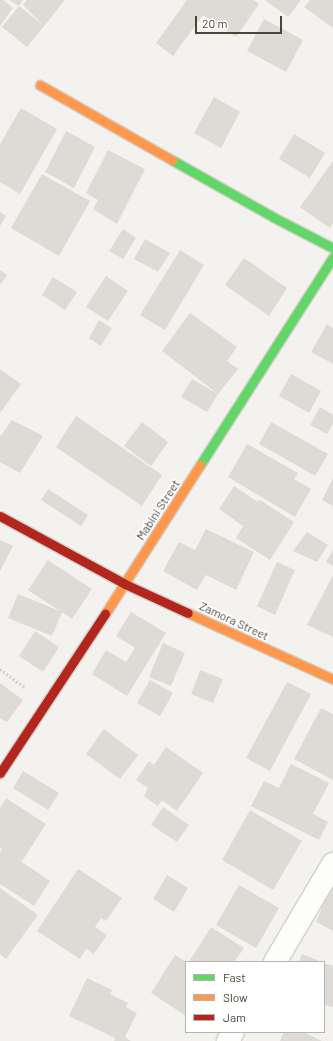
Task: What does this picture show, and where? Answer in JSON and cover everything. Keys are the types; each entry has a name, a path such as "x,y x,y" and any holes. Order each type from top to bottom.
{"main road":[{"path":"40,85 273,216 333,248"},
{"name":"Mabini Street","path":"0,773 125,584 333,257"},
{"name":"Zamora Street","path":"0,516 125,584 333,679"}],"street":[{"path":"276,961 333,864"}],"path":[{"path":"0,669 47,702"}],"building":[{"path":"0,0 3,0 13,8 0,26"},
{"path":"9,0 23,0 19,6"},
{"path":"27,0 65,0 27,47 2,27 19,6 43,25 23,5"},
{"path":"187,0 253,0 259,4 236,37 203,15 173,56 156,43"},
{"path":"265,0 301,0 288,17"},
{"path":"310,0 333,0 333,28 304,7"},
{"path":"264,19 303,40 286,72 247,51"},
{"path":"214,97 240,112 221,148 194,133"},
{"path":"21,108 57,129 20,194 0,182 0,144"},
{"path":"66,131 95,147 74,188 45,172"},
{"path":"294,134 325,153 310,178 279,159"},
{"path":"108,150 145,169 117,224 93,209 98,200 86,193"},
{"path":"333,161 333,223 330,228 300,207"},
{"path":"42,174 90,201 59,256 11,228"},
{"path":"0,212 6,216 0,226"},
{"path":"123,229 136,238 123,259 109,251"},
{"path":"145,239 170,253 158,272 134,259"},
{"path":"180,250 204,265 165,330 140,315"},
{"path":"244,258 287,288 269,316 225,285"},
{"path":"0,270 7,275 0,285"},
{"path":"106,276 128,291 108,321 86,307"},
{"path":"53,277 77,292 65,310 42,295"},
{"path":"190,313 237,347 227,361 238,369 218,394 162,351"},
{"path":"99,320 112,328 101,346 89,338"},
{"path":"327,324 333,328 333,364 311,352"},
{"path":"0,369 21,384 0,413"},
{"path":"291,374 321,391 309,413 279,396"},
{"path":"192,379 218,394 207,412 181,397"},
{"path":"320,407 333,415 333,424 327,434 310,425"},
{"path":"76,416 162,475 142,506 56,447"},
{"path":"12,420 43,436 20,473 0,462 0,437"},
{"path":"142,422 168,442 151,466 124,446"},
{"path":"271,422 328,454 315,476 259,444"},
{"path":"247,444 298,473 294,479 311,489 295,517 228,477"},
{"path":"333,478 333,506 322,500"},
{"path":"234,486 258,502 260,500 294,522 270,560 236,538 243,526 219,509"},
{"path":"48,489 88,515 81,526 41,500"},
{"path":"206,529 254,552 236,590 206,575 197,590 163,571 179,542 195,550"},
{"path":"307,532 328,545 317,562 293,551"},
{"path":"0,540 13,546 0,571"},
{"path":"333,550 333,566 326,562"},
{"path":"48,560 92,589 72,619 62,612 52,636 8,618 18,594 60,611 28,590"},
{"path":"277,562 295,570 275,615 257,606"},
{"path":"333,575 333,637 307,625"},
{"path":"131,612 166,633 127,696 92,674 106,650 126,662 135,648 116,636"},
{"path":"35,631 59,647 43,672 19,656"},
{"path":"163,643 185,653 171,686 149,677"},
{"path":"200,670 223,679 213,703 191,694"},
{"path":"150,680 173,693 160,716 137,703"},
{"path":"287,682 311,694 270,771 246,758"},
{"path":"0,683 23,700 7,722 0,718"},
{"path":"321,708 333,714 333,780 294,759"},
{"path":"104,729 138,755 120,779 86,754"},
{"path":"166,747 203,773 177,811 162,800 158,806 144,796 148,788 136,780 149,761 154,765"},
{"path":"291,764 329,783 313,814 328,822 319,840 251,806 264,781 279,788"},
{"path":"23,771 59,793 48,810 13,788"},
{"path":"6,798 46,824 22,861 16,858 50,881 34,906 0,884 0,853 2,849 0,847 0,808"},
{"path":"163,807 189,825 177,842 151,825"},
{"path":"250,810 302,841 273,890 222,860"},
{"path":"78,869 122,898 106,921 101,918 95,927 107,935 94,954 86,949 80,959 37,931"},
{"path":"167,875 188,888 174,912 153,899"},
{"path":"333,880 333,931 316,922"},
{"path":"239,885 279,908 256,948 216,925"},
{"path":"0,888 38,915 6,959 0,954"},
{"path":"211,927 244,948 235,961 190,960"},
{"path":"302,954 320,961 299,961"},
{"path":"175,955 185,961 185,1015 151,993"},
{"path":"325,963 333,966 333,1007 325,1005"},
{"path":"87,978 112,990 110,994 128,1003 126,1007 137,1013 125,1037 131,1041 114,1041 115,1038 69,1016"},
{"path":"284,1033 305,1033 322,1041 280,1041"}],"traffic: fast":[{"path":"172,160 273,217 333,248"},
{"path":"200,465 333,257"}],"traffic: slow":[{"path":"40,85 172,160"},
{"path":"105,614 200,465"},
{"path":"188,613 333,679"}],"traffic: jam":[{"path":"0,516 125,584 188,613"},
{"path":"0,773 105,614"}]}
